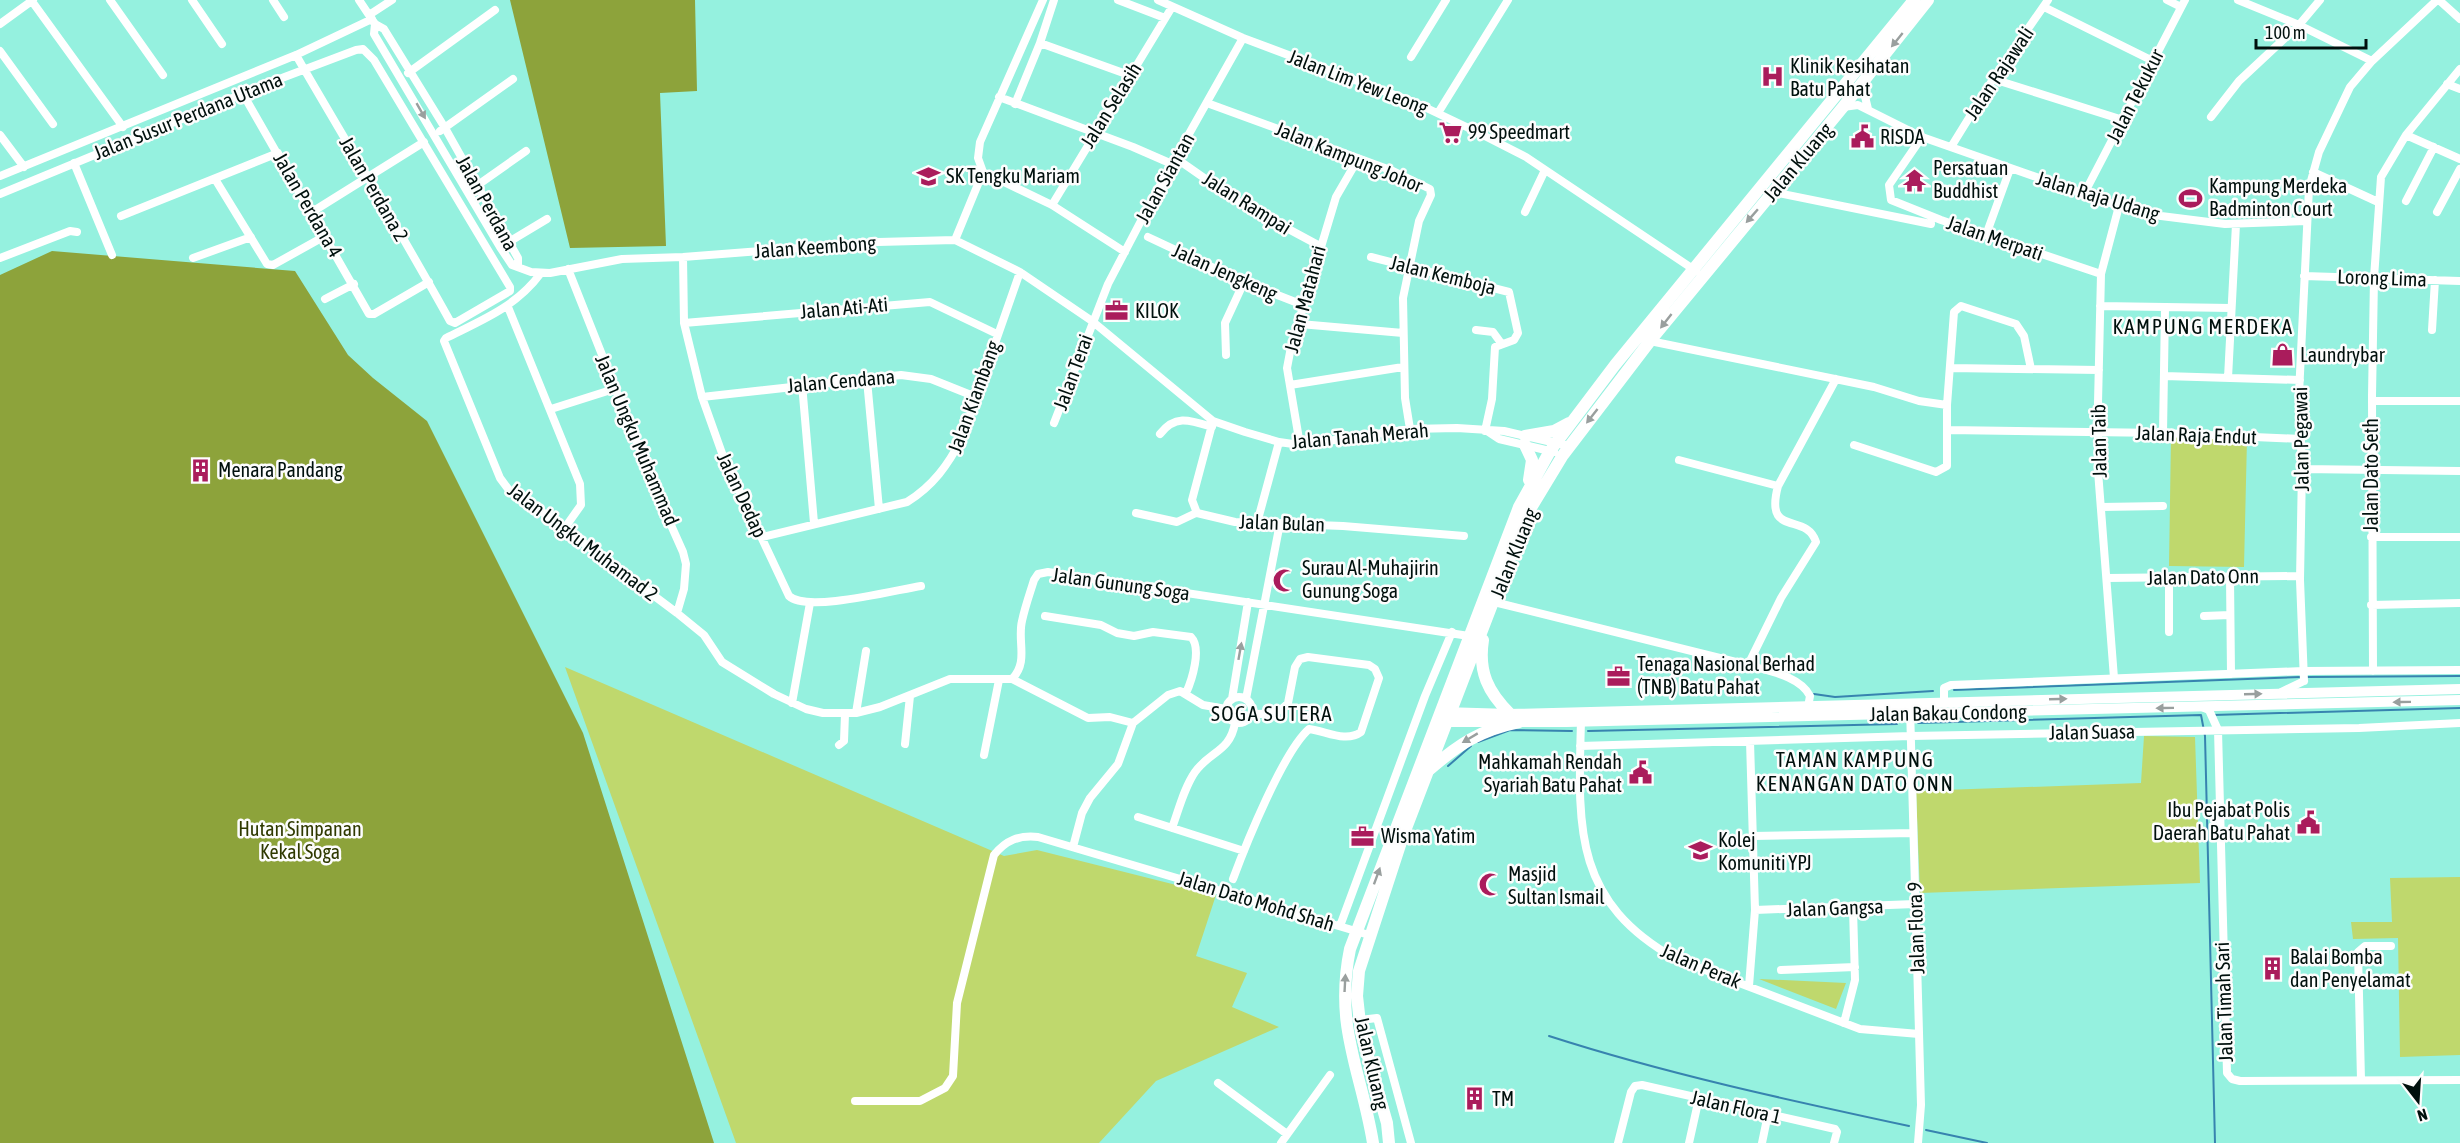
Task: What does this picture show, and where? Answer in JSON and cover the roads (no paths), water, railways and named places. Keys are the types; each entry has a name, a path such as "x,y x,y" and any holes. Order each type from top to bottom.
{"highway":[{"name":"Jalan Kluang","path":"1373,1143 1345,1016 1345,975 1428,770 1469,636 1519,507 1559,449 1579,415 1698,272 1914,0"},
{"name":"Jalan Kluang","path":"1389,1143 1360,1020 1359,971 1363,933 1443,717 1494,602 1526,516 1559,449 1650,341 1698,272 1773,192 1844,107 1928,0"},
{"path":"1519,507 1533,466 1525,440 1554,431 1579,415"},
{"path":"1428,770 1457,746 1480,732 1515,718 1489,688 1482,671 1481,653 1486,621"}],"main road":[{"name":"Jalan Bakau Condong","path":"1515,718 1809,705 1910,709 1944,702 2460,689"},
{"name":"Jalan Bakau Condong","path":"1443,717 1581,721 1910,709 2206,709 2460,700"}],"street":[{"path":"0,24 32,0 123,127"},
{"path":"110,0 163,75"},
{"path":"192,0 222,44"},
{"path":"273,0 284,17"},
{"name":"Jalan Perdana","path":"358,0 372,20 384,29 445,128 518,258 518,266 512,265 500,247 374,34 372,20"},
{"path":"0,176 296,55 372,20 392,0"},
{"path":"955,240 983,172 978,158 980,142 1043,0"},
{"path":"1015,104 1040,43 1054,0"},
{"path":"1118,0 1165,18"},
{"name":"Jalan Lim Yew Leong","path":"1159,0 1243,38 1438,113 1526,157 1698,272"},
{"path":"1411,57 1446,0"},
{"path":"1438,113 1508,0"},
{"path":"2167,0 2183,3"},
{"path":"2238,0 2256,4 2372,61"},
{"path":"2211,117 2239,81 2299,25 2320,0"},
{"path":"2438,0 2460,19"},
{"name":"Jalan Pegawai","path":"2304,676 2300,576 2302,470 2300,380 2306,221 2313,171 2338,109 2350,87 2372,61 2438,0"},
{"name":"Jalan Tekukur","path":"2085,192 2183,3"},
{"path":"2046,4 2153,61"},
{"name":"Jalan Rajawali","path":"1951,147 1993,79 2046,4"},
{"name":"Jalan Selasih","path":"1052,205 1093,133 1172,6"},
{"path":"402,78 495,10"},
{"name":"Jalan Siantan","path":"1092,321 1125,252 1243,38"},
{"path":"1040,43 1129,75"},
{"name":"Jalan Susur Perdana Utama","path":"0,194 304,69 356,50 369,52 424,142"},
{"path":"0,51 53,124"},
{"name":"Jalan Perdana 2","path":"296,55 452,323 509,292 510,287 424,142"},
{"name":"Jalan Dato Seth","path":"2373,671 2372,401 2374,278 2381,177 2406,135 2460,69"},
{"path":"435,135 513,79"},
{"path":"1993,79 2123,120"},
{"path":"1862,84 1868,110"},
{"path":"2447,84 2460,89"},
{"name":"Jalan Perdana 4","path":"243,94 372,315 429,282"},
{"name":"Jalan Rampai","path":"999,97 1174,161 1240,203 1320,246"},
{"name":"Jalan Kampung Johor","path":"1207,103 1393,171 1431,190 1419,221 1403,298 1403,367 1410,429"},
{"name":"Jalan Raja Udang","path":"1844,107 1851,104 1868,110 1922,137 2010,169 2085,192 2119,206 2161,216 2236,224 2306,221"},
{"path":"0,135 24,167"},
{"path":"2406,135 2460,159"},
{"name":"Jalan Merpati","path":"1922,137 1889,185 1891,200 2102,274"},
{"path":"312,212 424,142"},
{"path":"2406,201 2434,147"},
{"path":"468,192 526,152"},
{"path":"121,216 278,153"},
{"name":"Jalan Matahari","path":"1300,445 1287,368 1303,305 1336,197 1358,159"},
{"path":"74,163 112,255"},
{"path":"1986,235 2010,169"},
{"path":"1525,212 1545,170"},
{"path":"2437,212 2460,170"},
{"path":"2313,171 2378,202"},
{"path":"983,172 1052,205 1125,252"},
{"path":"215,179 267,264 273,265 326,236"},
{"path":"1773,192 1931,224"},
{"name":"Jalan Taib","path":"2114,678 2101,507 2098,433 2102,274 2119,206"},
{"path":"500,247 547,219"},
{"path":"2228,378 2236,224"},
{"path":"0,258 70,231 76,232"},
{"path":"193,258 250,237"},
{"name":"Jalan Jengkeng","path":"1148,237 1244,282 1303,305"},
{"name":"Jalan Keembong","path":"518,266 541,273 622,259 683,257 878,242 955,240 1020,272 1092,321"},
{"name":"Jalan Dedap","path":"683,257 684,323 702,397 723,456 789,596 795,601 810,603"},
{"name":"Jalan Kemboja","path":"1371,257 1506,291 1512,300 1518,333 1514,340 1501,343"},
{"name":"Jalan Ungku Muhammad","path":"568,269 614,389 683,552 686,564 685,580 677,613"},
{"name":"Jalan Kiambang","path":"762,537 907,502 925,491 936,480 950,461 962,438 1020,272"},
{"name":"Jalan Ungku Muhamad 2","path":"541,273 530,287 508,307 446,338 444,346 500,478 508,490 677,613 707,640 722,662 792,703"},
{"name":"Lorong Lima","path":"2304,276 2460,281"},
{"path":"2432,330 2435,280"},
{"path":"1226,355 1225,323 1244,282"},
{"path":"325,299 354,284"},
{"name":"Jalan Ati-Ati","path":"684,323 930,302 997,333"},
{"path":"1854,445 1941,472 1947,466 1947,405 1954,312 1961,306 2016,324 2024,336 2031,369"},
{"path":"2100,306 2231,308"},
{"path":"508,307 578,475 582,496 581,505 564,529"},
{"path":"2163,433 2165,308"},
{"name":"Jalan Terai","path":"1054,423 1092,321"},
{"name":"Jalan Tanah Merah","path":"1092,321 1212,424 1279,442 1300,445 1410,429 1486,431"},
{"path":"1300,324 1403,333"},
{"path":"1476,330 1493,332 1501,343 1495,350 1492,399 1486,431 1498,439 1525,440 1559,449"},
{"path":"1650,341 1874,387 1919,401 1947,405"},
{"path":"1290,385 1403,367"},
{"path":"1950,368 2099,370"},
{"name":"Jalan Cendana","path":"702,397 802,384 911,375 976,398"},
{"path":"2164,376 2300,380"},
{"path":"1748,664 1781,598 1816,542 1810,532 1781,518 1774,512 1773,504 1778,486 1836,379"},
{"path":"867,380 879,509"},
{"path":"802,384 814,523"},
{"path":"551,409 614,389"},
{"path":"2372,401 2460,401"},
{"path":"1136,513 1177,522 1196,513 1192,500 1212,424 1180,419 1171,421 1160,434"},
{"name":"Jalan Raja Endut","path":"1948,430 2163,433 2301,439"},
{"path":"1257,523 1279,442"},
{"path":"1679,460 1778,486"},
{"path":"2302,470 2460,471"},
{"path":"2101,507 2163,506"},
{"name":"Jalan Bulan","path":"1196,513 1222,520 1464,536"},
{"path":"1235,723 1247,720 1251,714 1251,705 1246,699 1262,604 1280,523"},
{"path":"2371,537 2460,537"},
{"name":"Jalan Gunung Soga","path":"1012,679 1021,665 1021,623 1038,574 1048,572 1469,636"},
{"name":"Jalan Dato Onn","path":"2107,578 2300,576"},
{"path":"2169,577 2169,632"},
{"path":"2230,577 2231,674"},
{"path":"921,586 810,603 792,703 823,713 856,713 910,696 925,687 950,679 1012,679 1088,718 1110,717 1132,723"},
{"path":"1235,723 1227,716 1226,708 1232,699 1248,602"},
{"path":"1494,602 1748,664 1803,685 1807,691 1809,705"},
{"path":"2371,605 2460,603"},
{"path":"2204,616 2230,615"},
{"path":"1045,616 1101,625 1117,633 1134,636 1153,632 1191,637 1196,647 1191,682 1186,693"},
{"path":"1340,926 1425,696 1452,632"},
{"path":"856,713 866,651"},
{"path":"1233,879 1244,851 1302,735 1309,729 1348,738 1361,732 1379,678 1375,669 1369,665 1308,657 1300,659 1295,667 1288,703 1284,708 1269,714 1251,714"},
{"path":"1944,702 1944,688 1951,685 2231,674 2304,676 2373,671 2460,670"},
{"path":"2304,676 2322,692"},
{"path":"2278,693 2304,676"},
{"path":"984,755 999,680"},
{"path":"1073,847 1082,813 1090,798 1118,764 1132,723 1168,695 1180,691 1203,705 1226,708"},
{"path":"905,744 910,696"},
{"path":"1232,699 1246,699"},
{"name":"Jalan Flora 9","path":"1910,709 1921,1105 1918,1143"},
{"path":"2206,709 2215,728"},
{"path":"839,745 844,741 845,714"},
{"name":"Jalan Perak","path":"1581,721 1582,827 1594,878 1603,894 1629,926 1652,945 1677,959 1860,1029 1919,1034"},
{"path":"1172,828 1192,776 1228,744 1233,736 1235,723"},
{"name":"Jalan Suasa","path":"1580,746 2215,728 2359,728 2460,723"},
{"name":"Jalan Timah Sari","path":"2215,728 2226,1073 2232,1079 2240,1081 2460,1080"},
{"path":"1749,986 1755,910 1750,741"},
{"path":"1138,817 1244,851"},
{"path":"1753,836 1913,832"},
{"name":"Jalan Dato Mohd Shah","path":"855,1101 920,1101 945,1088 955,1068 953,1037 957,1004 994,855 1001,846 1024,835 1073,847 1363,933"},
{"name":"Jalan Gangsa","path":"1755,910 1915,904"},
{"path":"1844,1023 1852,1001 1855,967 1853,908"},
{"path":"2361,1080 2358,952 2365,946 2391,946"},
{"path":"1781,970 1855,967"},
{"path":"1360,1020 1377,1018 1411,1143"},
{"path":"1281,1143 1330,1075"},
{"path":"1218,1083 1287,1134"},
{"name":"Jalan Flora 1","path":"1618,1143 1635,1086 1642,1085 1837,1132 1834,1143"},
{"path":"1689,1143 1699,1098"},
{"path":"1762,1143 1768,1114"}],"waterway":[{"path":"2307,677 2460,676"},
{"path":"1954,690 2301,677"},
{"path":"1814,694 1835,697 1933,691"},
{"path":"2213,715 2460,708"},
{"path":"1918,723 2201,715 2205,736 2215,1143"},
{"path":"1588,731 1897,724"},
{"path":"1478,742 1510,730 1572,731"},
{"path":"1448,766 1471,746"},
{"path":"1549,1036 1683,1074 1909,1126"},
{"path":"1926,1130 1987,1143"}],"place":[{"name":"Klinik Kesihatan Batu Pahat","path":"1772,77"},
{"name":"99 Speedmart","path":"1450,132"},
{"name":"RISDA","path":"1862,137"},
{"name":"SK Tengku Mariam","path":"928,176"},
{"name":"Persatuan Buddhist","path":"1915,180"},
{"name":"Kampung Merdeka Badminton Court","path":"2191,198"},
{"name":"KILOK","path":"1117,311"},
{"name":"Laundrybar","path":"2282,355"},
{"name":"Menara Pandang","path":"200,470"},
{"name":"Surau Al-Muhajirin Gunung Soga","path":"1284,580"},
{"name":"Tenaga Nasional Berhad (TNB) Batu Pahat","path":"1619,676"},
{"name":"Mahkamah Rendah Syariah Batu Pahat","path":"1640,773"},
{"name":"Ibu Pejabat Polis Daerah Batu Pahat","path":"2308,822"},
{"name":"Wisma Yatim","path":"1363,836"},
{"name":"Kolej Komuniti YPJ","path":"1700,851"},
{"name":"Masjid Sultan Ismail","path":"1490,885"},
{"name":"Balai Bomba dan Penyelamat","path":"2272,968"},
{"name":"TM","path":"1474,1099"}],"district":[{"name":"KAMPUNG MERDEKA","path":"2203,327"},
{"name":"SOGA SUTERA","path":"1272,714"},
{"name":"TAMAN KAMPUNG KENANGAN DATO ONN","path":"1855,772"}],"park label":[{"name":"Hutan Simpanan Kekal Soga","path":"300,840"}]}
